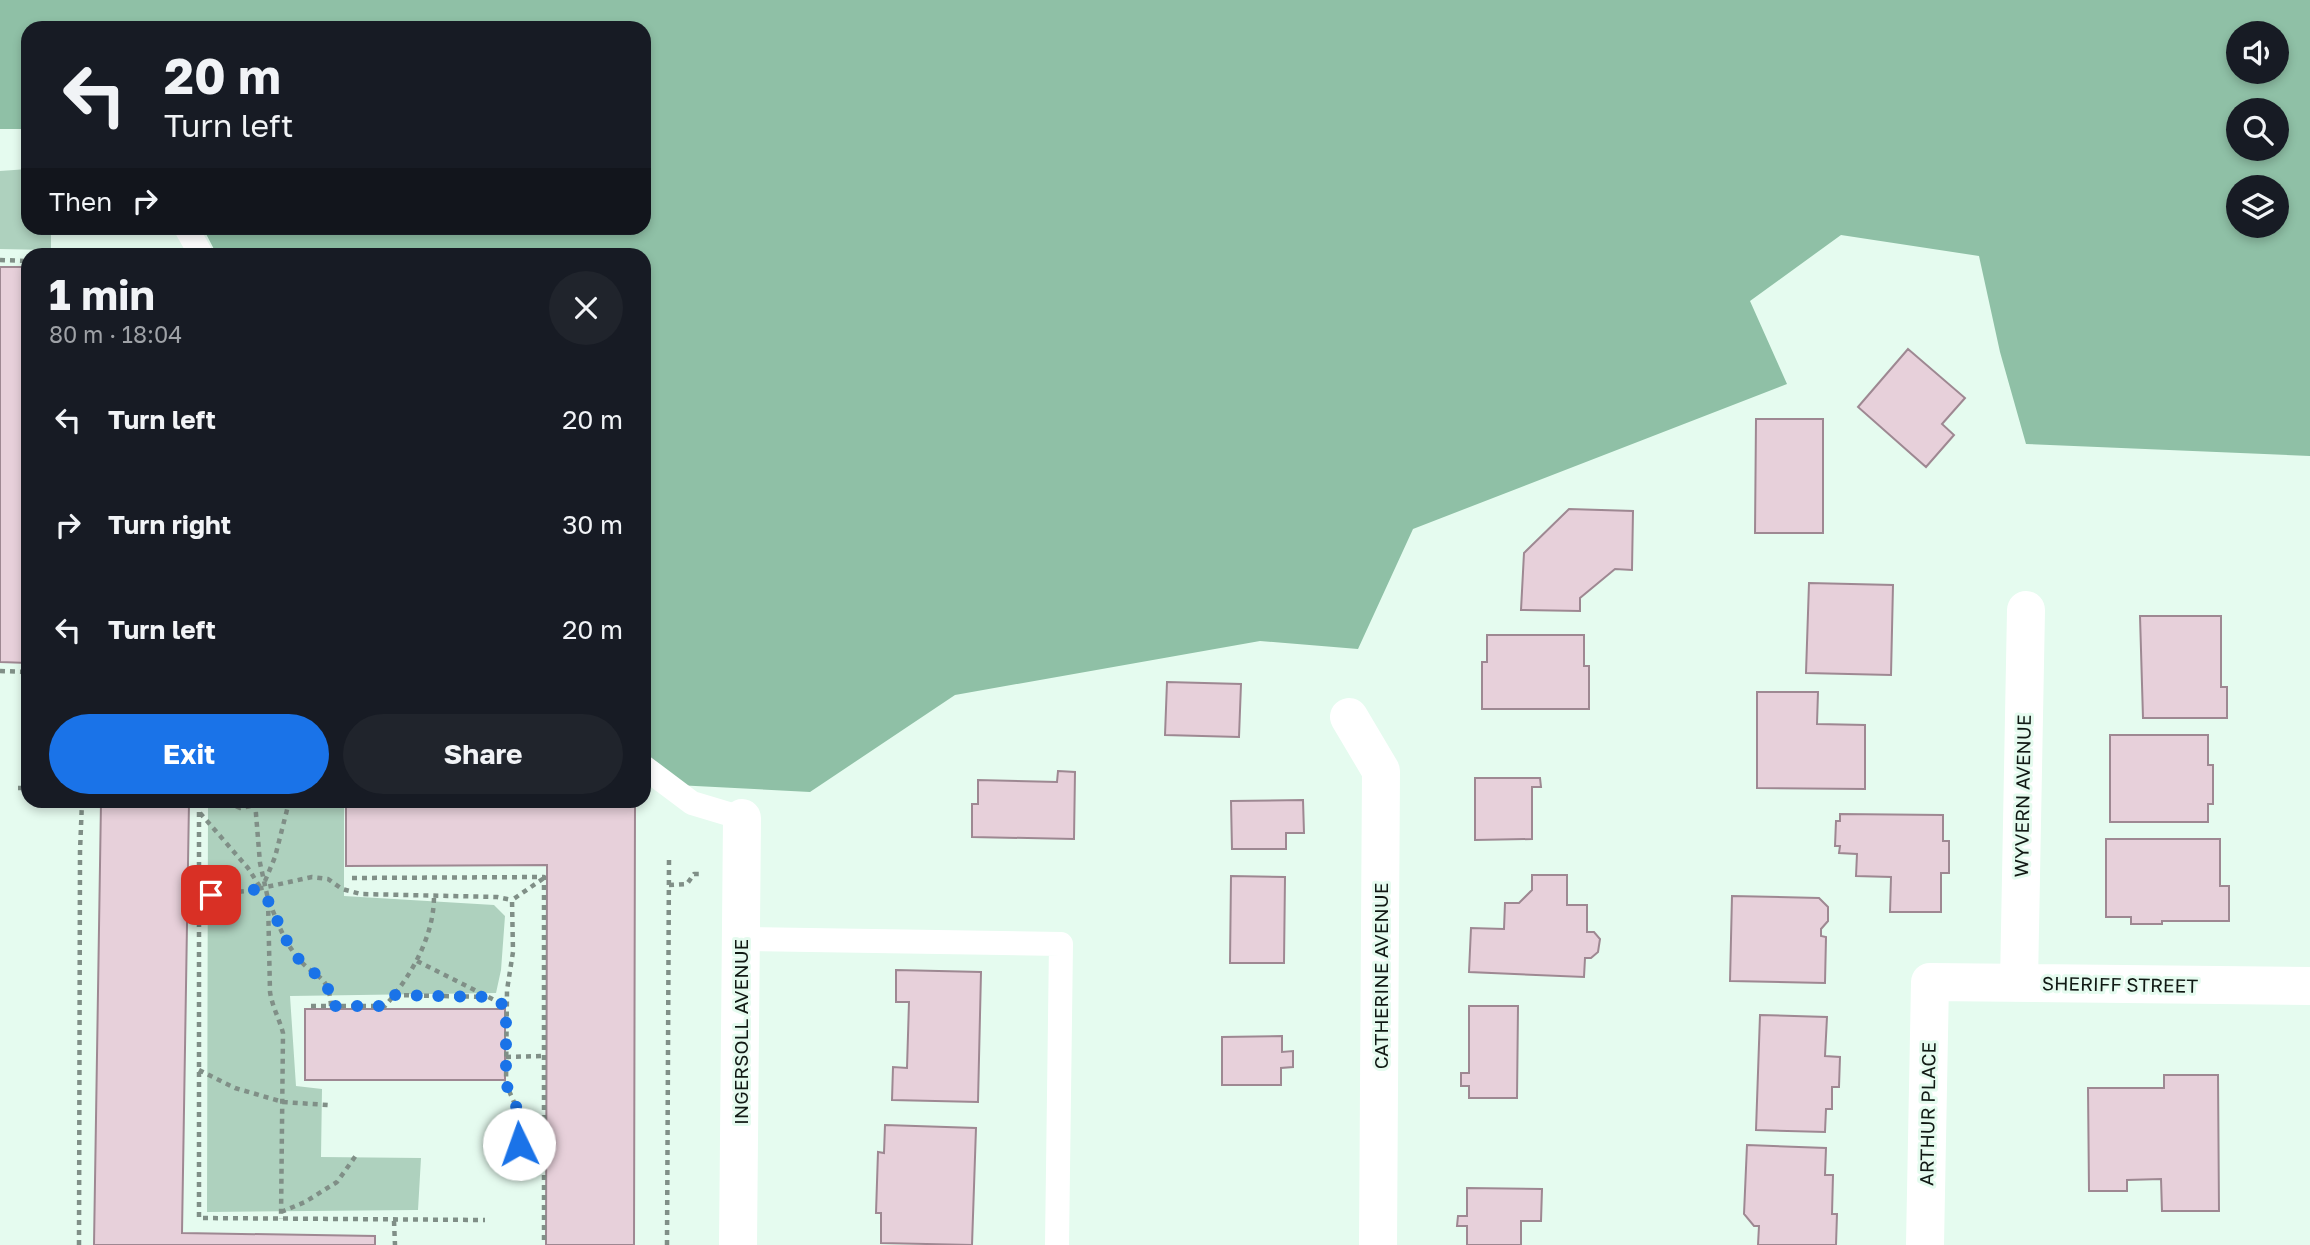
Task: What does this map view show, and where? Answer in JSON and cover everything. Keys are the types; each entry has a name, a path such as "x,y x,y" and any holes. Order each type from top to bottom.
{"street":[{"name":"WYVERN AVENUE","path":"2019,983 2026,610"},
{"name":"CATHERINE AVENUE","path":"1349,717 1381,771 1378,1245"},
{"name":"INGERSOLL AVENUE","path":"738,1245 742,818"},
{"name":"SHERIFF STREET","path":"1930,982 2310,986"},
{"name":"ARTHUR PLACE","path":"1925,1245 1930,982"}],"lane":[{"path":"651,772 692,803 742,818"},
{"path":"741,939 1061,944 1057,1245"}],"path":[{"path":"0,260 21,261"},
{"path":"0,671 21,672"},
{"path":"79,1245 82,808"},
{"path":"199,808 199,1218 485,1220"},
{"path":"255,808 264,886 268,899 286,941 300,961 320,975 330,991 331,1006"},
{"path":"264,886 275,857 287,808"},
{"path":"199,812 264,886"},
{"path":"667,1245 669,859"},
{"path":"669,885 687,884 694,874"},
{"path":"199,895 312,877 328,879 342,889 362,894 497,897 512,900 544,877"},
{"path":"352,878 544,877"},
{"path":"544,877 544,1245"},
{"path":"311,1006 385,1006 417,961 434,916 434,896"},
{"path":"268,899 270,992 283,1032 281,1219"},
{"path":"512,900 513,952 506,1006 506,1084 518,1111 519,1144"},
{"path":"417,961 506,1006"},
{"path":"394,995 488,997"},
{"path":"506,1057 544,1056"},
{"path":"199,1070 235,1088 284,1102 328,1105"},
{"path":"281,1212 305,1202 337,1182 357,1154"},
{"path":"394,1221 395,1245"}],"green space":[{"path":"0,0 2310,0 2310,456 2026,444 2000,352 1979,256 1841,235 1750,301 1787,384 1413,529 1358,649 1260,641 955,695 810,792 676,785 651,764 651,248 213,248 207,235 651,235 651,21 21,21 21,129 0,129"},
{"path":"21,170 21,235 51,235 51,248 0,249 0,171"},
{"path":"208,808 344,808 344,896 494,905 505,916 501,970 496,993 290,996 296,1086 322,1089 321,1157 421,1158 418,1210 207,1212"}],"building":[{"path":"0,267 21,267 21,663 0,662"},
{"path":"1908,349 1965,398 1942,424 1954,435 1926,467 1858,407"},
{"path":"1756,419 1823,419 1823,533 1755,533"},
{"path":"1569,509 1633,511 1632,570 1615,569 1580,598 1580,611 1521,610 1524,553"},
{"path":"1809,583 1893,585 1891,675 1806,673"},
{"path":"2140,616 2221,616 2221,687 2227,687 2227,718 2143,718"},
{"path":"1487,635 1584,635 1584,666 1589,666 1589,709 1482,709 1482,662 1487,662"},
{"path":"1167,682 1241,684 1239,737 1165,735"},
{"path":"1757,692 1818,692 1817,724 1865,725 1865,789 1757,788"},
{"path":"2110,735 2208,735 2208,765 2213,765 2213,804 2208,804 2208,822 2110,822"},
{"path":"1058,771 1075,772 1074,839 972,837 972,804 978,804 978,780 1057,782"},
{"path":"1475,778 1540,778 1541,787 1532,787 1532,839 1475,840"},
{"path":"1303,800 1304,833 1286,833 1286,849 1232,849 1231,801"},
{"path":"101,808 189,808 182,1233 375,1236 375,1245 94,1245"},
{"path":"346,808 635,808 634,1245 546,1245 547,865 346,866"},
{"path":"1840,814 1943,815 1943,841 1949,841 1949,873 1941,873 1941,912 1890,912 1891,877 1856,876 1857,854 1839,853 1840,846 1835,846 1836,821 1840,821"},
{"path":"2106,839 2220,839 2220,886 2229,886 2229,921 2131,924 2131,917 2106,917"},
{"path":"1532,875 1567,875 1567,905 1587,905 1587,932 1594,932 1600,939 1598,952 1591,958 1585,958 1584,977 1469,972 1471,928 1504,929 1505,903 1519,903 1532,890"},
{"path":"1231,876 1285,877 1284,963 1230,963"},
{"path":"1732,896 1819,898 1828,907 1828,921 1821,929 1821,936 1826,937 1825,983 1730,981"},
{"path":"896,970 981,972 978,1102 892,1100 893,1067 907,1068 909,1002 896,1002"},
{"path":"1469,1006 1518,1006 1517,1098 1469,1098 1469,1086 1461,1086 1461,1073 1469,1073"},
{"path":"305,1009 505,1009 505,1080 305,1080"},
{"path":"1760,1015 1827,1017 1825,1056 1840,1057 1839,1087 1832,1087 1832,1109 1826,1109 1825,1132 1756,1130"},
{"path":"1282,1036 1282,1052 1293,1051 1293,1067 1281,1068 1281,1085 1222,1085 1222,1037"},
{"path":"2164,1075 2218,1075 2219,1211 2162,1211 2161,1179 2127,1180 2127,1191 2089,1191 2088,1088 2164,1088"},
{"path":"885,1125 976,1128 972,1245 881,1243 881,1213 876,1213 878,1152 884,1153"},
{"path":"1747,1145 1826,1148 1825,1175 1833,1175 1832,1214 1837,1214 1836,1245 1758,1245 1759,1226 1754,1226 1744,1214"},
{"path":"1467,1188 1542,1189 1541,1221 1521,1221 1521,1245 1467,1245 1467,1226 1457,1226 1458,1216 1467,1216"}],"route":[{"path":"211,895 261,889 286,941 300,961 320,975 330,991 331,1006 385,1006 394,995 488,997 506,1006 506,1084 518,1111 519,1144"}]}
